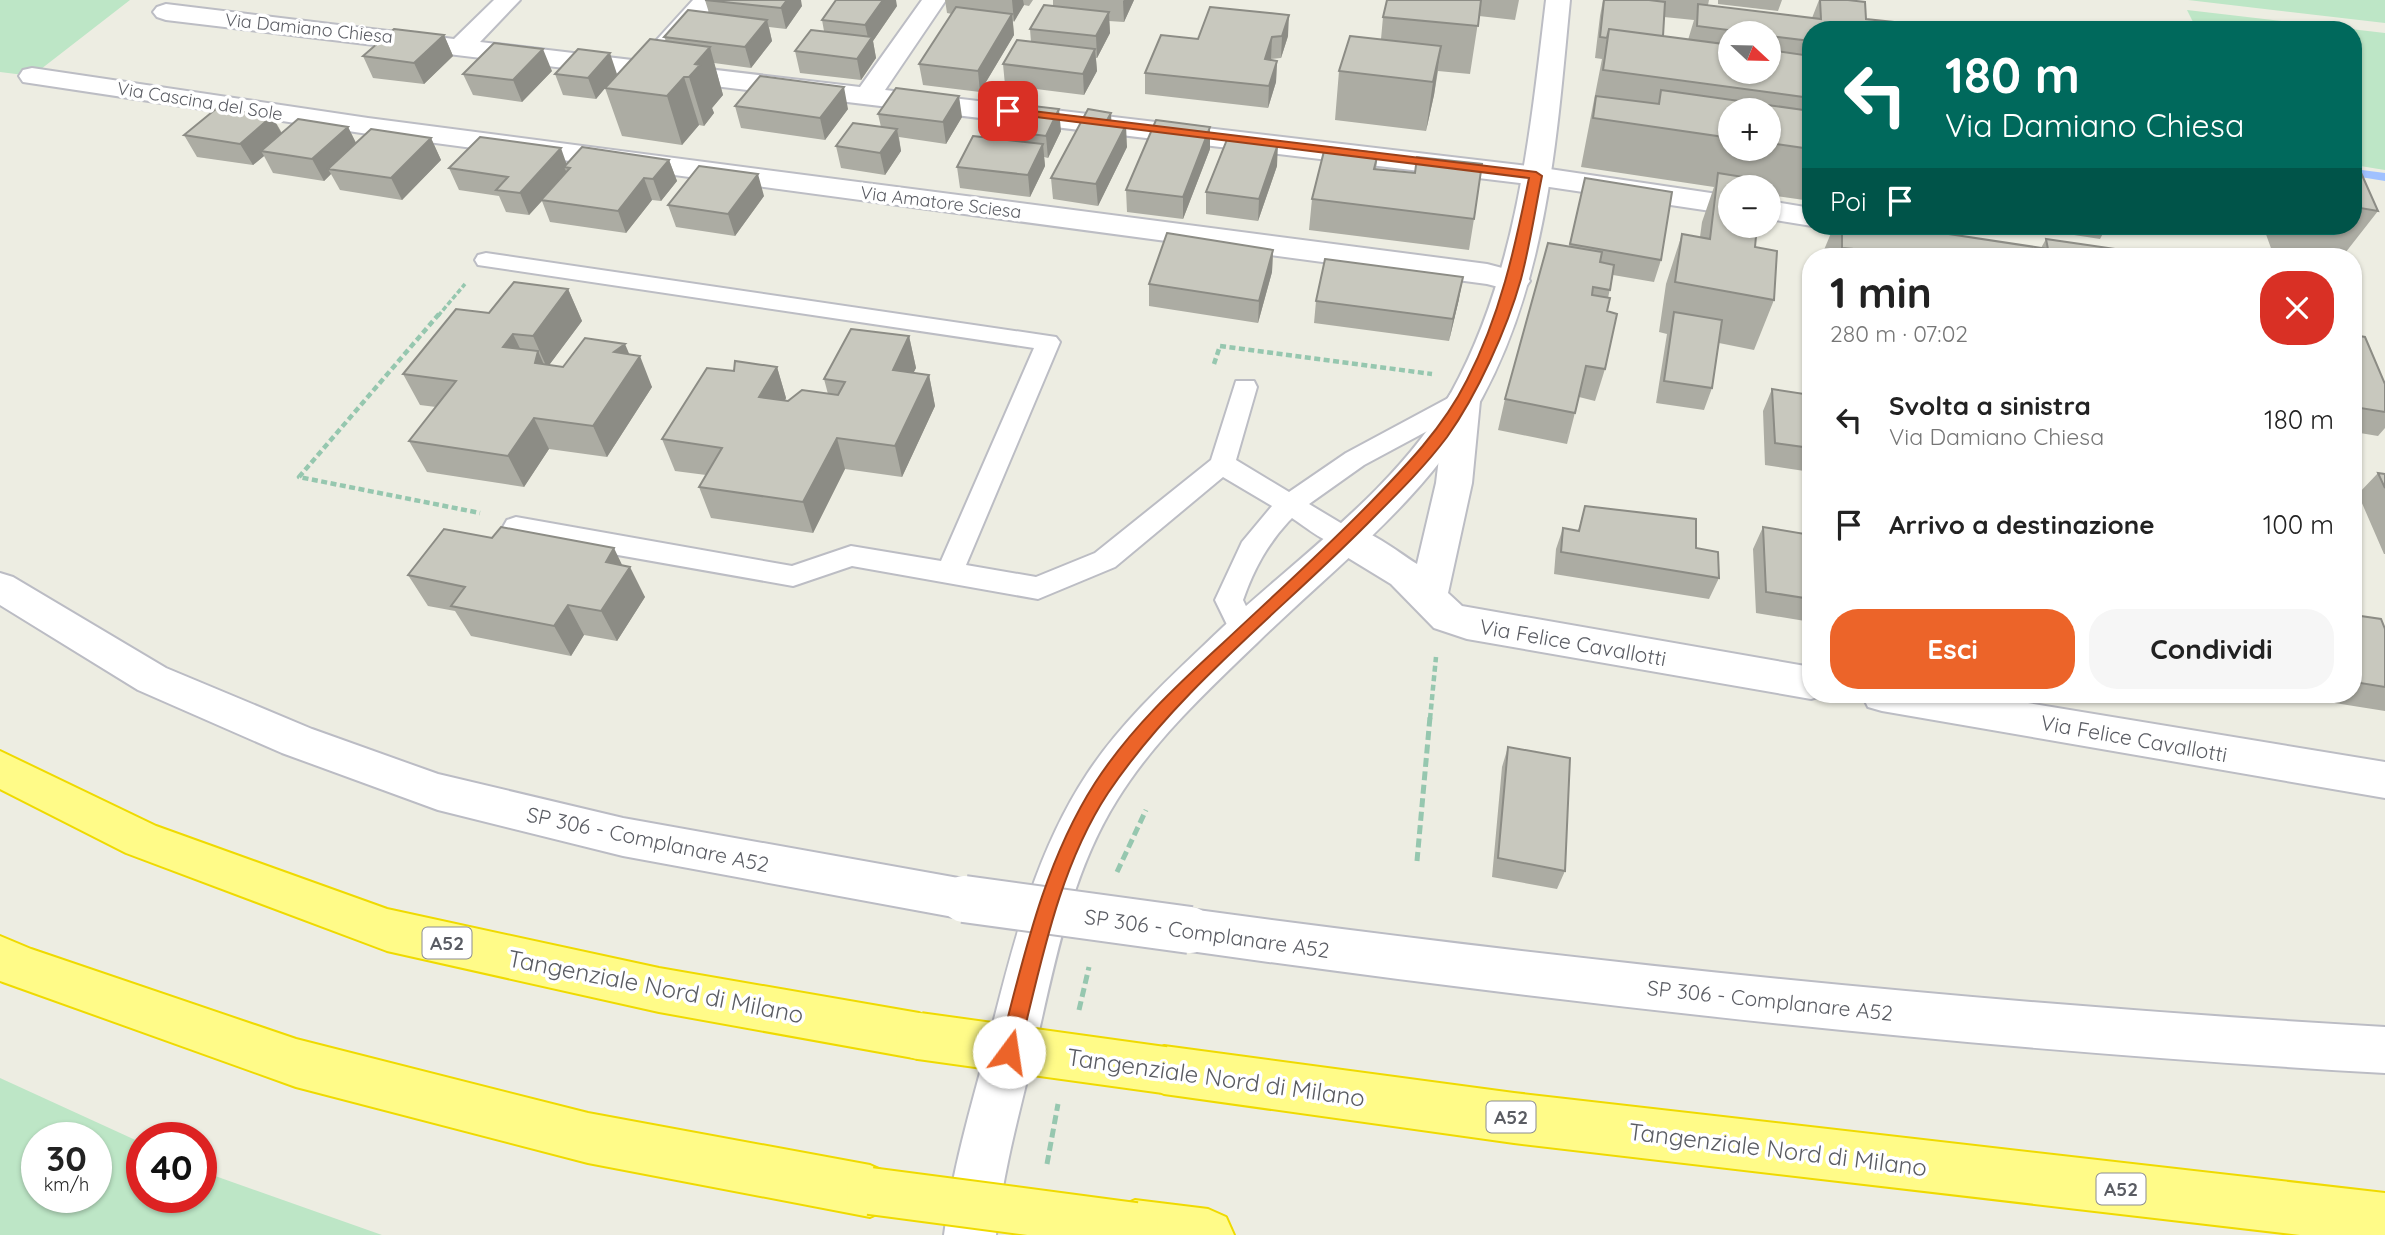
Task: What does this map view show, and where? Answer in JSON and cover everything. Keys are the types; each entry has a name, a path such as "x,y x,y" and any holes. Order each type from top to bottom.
{"highway":[{"name":"Tangenziale Nord di Milano","path":"0,769 141,840 387,930 660,990 919,1036 1514,1118 2385,1219"},
{"path":"0,957 19,967 296,1063 589,1138 870,1191 1208,1235"}],"street":[{"path":"461,46 508,0"},
{"path":"646,67 706,0"},
{"path":"869,94 934,0"},
{"path":"1438,607 1469,391 1514,281 1536,176 1558,0"},
{"name":"Via Damiano Chiesa","path":"166,12 646,67 1536,176 1718,203"},
{"name":"Via Cascina del Sole","path":"32,76 368,126"},
{"name":"Via Amatore Sciesa","path":"368,126 1487,274 1514,281"},
{"path":"1781,213 1802,216"},
{"path":"970,1235 991,1124 1040,931 1070,846 1101,790 1133,744 1168,705 1345,538 1412,469 1469,391"},
{"name":"Via Felice Cavallotti","path":"1345,538 1404,573 1438,607 1467,624 1802,681"},
{"name":"SP 306 - Complanare A52","path":"0,587 152,679 297,741 438,792 623,837 964,899 1406,960 1821,1006 2081,1031 2385,1050"},
{"name":"Via Felice Cavallotti","path":"1929,703 2385,780"}],"lane":[{"path":"486,260 1048,342 949,573"},
{"path":"516,527 793,576 851,556 1038,588 1105,560 1222,464 1245,387"},
{"path":"1244,631 1229,600 1242,562 1263,531 1290,505 1469,391"},
{"path":"1222,464 1345,538"}],"path":[{"path":"486,260 299,477 495,516 516,527"},
{"path":"1245,387 1211,372 1220,346 1469,391"},
{"path":"1417,861 1434,701 1438,607"},
{"path":"1116,877 1124,852 1148,806"},
{"path":"1078,1015 1090,964"},
{"path":"1046,1169 1061,1093"}],"green space":[{"path":"0,0 130,0 32,76 0,72"},
{"path":"2188,0 2385,0 2385,23"},
{"path":"2187,10 2282,21 2192,21"},
{"path":"2362,30 2385,33 2385,170 2362,166"},
{"path":"0,1078 96,1122 21,1122 21,1213 112,1213 112,1129 126,1136 126,1213 217,1213 217,1177 382,1235 0,1235"}],"building":[{"path":"705,0 787,0 781,8"},
{"path":"836,0 883,0 865,25 822,20"},
{"path":"1387,0 1481,0 1478,26 1383,17"},
{"path":"1604,0 1665,2 1663,36 1609,29 1607,38 1600,37"},
{"path":"1820,0 1848,0 1865,2 1866,19 1885,21 1802,21 1802,40 1782,38 1782,21 1718,21 1718,29 1697,26 1698,4 1821,19"},
{"path":"1044,5 1109,12 1096,36 1030,29"},
{"path":"956,7 1012,14 978,71 919,64"},
{"path":"1210,7 1289,15 1282,36 1272,37 1265,59 1277,61 1269,86 1145,73 1161,35 1198,39"},
{"path":"688,10 767,20 745,47 664,37"},
{"path":"394,29 444,35 414,63 363,56"},
{"path":"1609,29 1718,43 1718,84 1782,84 1782,52 1802,55 1802,97 1603,70"},
{"path":"811,30 872,37 857,59 795,51"},
{"path":"1350,36 1441,46 1433,82 1339,71"},
{"path":"650,39 710,47 695,64 700,65 689,77 684,77 667,96 605,88"},
{"path":"1017,40 1095,49 1083,74 1003,64"},
{"path":"494,43 543,49 513,80 463,74"},
{"path":"578,49 610,53 588,78 555,74"},
{"path":"760,76 844,87 820,118 735,106"},
{"path":"896,88 959,96 943,122 878,114"},
{"path":"1661,90 1718,98 1718,136 1593,118 1596,96 1659,104"},
{"path":"998,102 1059,109 1046,136 984,128"},
{"path":"1781,107 1802,110 1802,148 1781,145"},
{"path":"217,108 272,116 240,144 184,135"},
{"path":"1088,109 1111,113 1106,122 1126,125 1096,184 1051,178"},
{"path":"298,119 348,127 312,159 261,151"},
{"path":"1156,120 1210,127 1183,197 1126,190"},
{"path":"853,123 897,129 880,153 836,146"},
{"path":"371,129 431,138 391,178 328,169"},
{"path":"973,136 1043,144 1028,175 957,167"},
{"path":"480,137 561,148 520,193 496,190 508,177 449,168"},
{"path":"1228,137 1278,144 1259,199 1206,192"},
{"path":"582,147 669,160 653,179 644,178 618,211 541,200 570,168 564,167"},
{"path":"1325,147 1378,153 1374,169 1415,173 1417,157 1482,164 1474,219 1312,199"},
{"path":"699,166 758,174 728,214 668,205"},
{"path":"1718,173 1731,175 1718,175 1718,238 1756,238 1755,247 1777,251 1774,300 1675,282 1682,234 1710,239"},
{"path":"2362,175 2378,211 2362,208"},
{"path":"1585,178 1672,192 1661,260 1570,244"},
{"path":"1167,233 1273,250 1259,301 1149,284"},
{"path":"1842,235 1955,235 2041,248 1842,248"},
{"path":"2046,239 2108,248 2048,248"},
{"path":"1548,243 1602,252 1600,262 1614,265 1610,290 1593,287 1592,295 1610,298 1607,311 1617,314 1605,369 1586,366 1575,413 1505,399"},
{"path":"1325,259 1463,277 1453,319 1316,301"},
{"path":"514,282 568,289 533,336 513,334 503,347 538,351 535,363 563,367 585,338 625,344 614,352 640,356 593,426 534,418 508,456 409,441 456,381 403,374 456,309 489,313"},
{"path":"1674,312 1722,320 1712,388 1664,381"},
{"path":"851,329 909,336 893,370 929,375 895,446 837,438 803,502 699,487 722,448 662,439 707,368 734,371 735,361 777,367 759,397 788,401 802,390 838,395 845,382 824,379"},
{"path":"2362,336 2365,337 2385,384 2385,412 2362,408"},
{"path":"1772,389 1802,394 1802,447 1775,443"},
{"path":"2378,473 2385,474 2385,488"},
{"path":"1585,506 1696,519 1696,548 1718,552 1719,578 1561,552 1563,528 1579,531"},
{"path":"501,527 614,548 606,562 630,567 601,611 568,605 554,626 451,606 465,587 408,575 444,529 492,538"},
{"path":"1763,527 1802,534 1802,598 1766,592"},
{"path":"2362,616 2381,619 2385,629 2385,687 2362,683"},
{"path":"1508,747 1570,758 1565,871 1498,858"}],"waterway":[{"path":"2362,174 2385,177"}],"route":[{"path":"1008,111 1536,176 1514,281 1474,380 1442,432 1412,469 1345,538 1168,705 1133,744 1101,790 1070,846 1040,931 1009,1052"}]}
